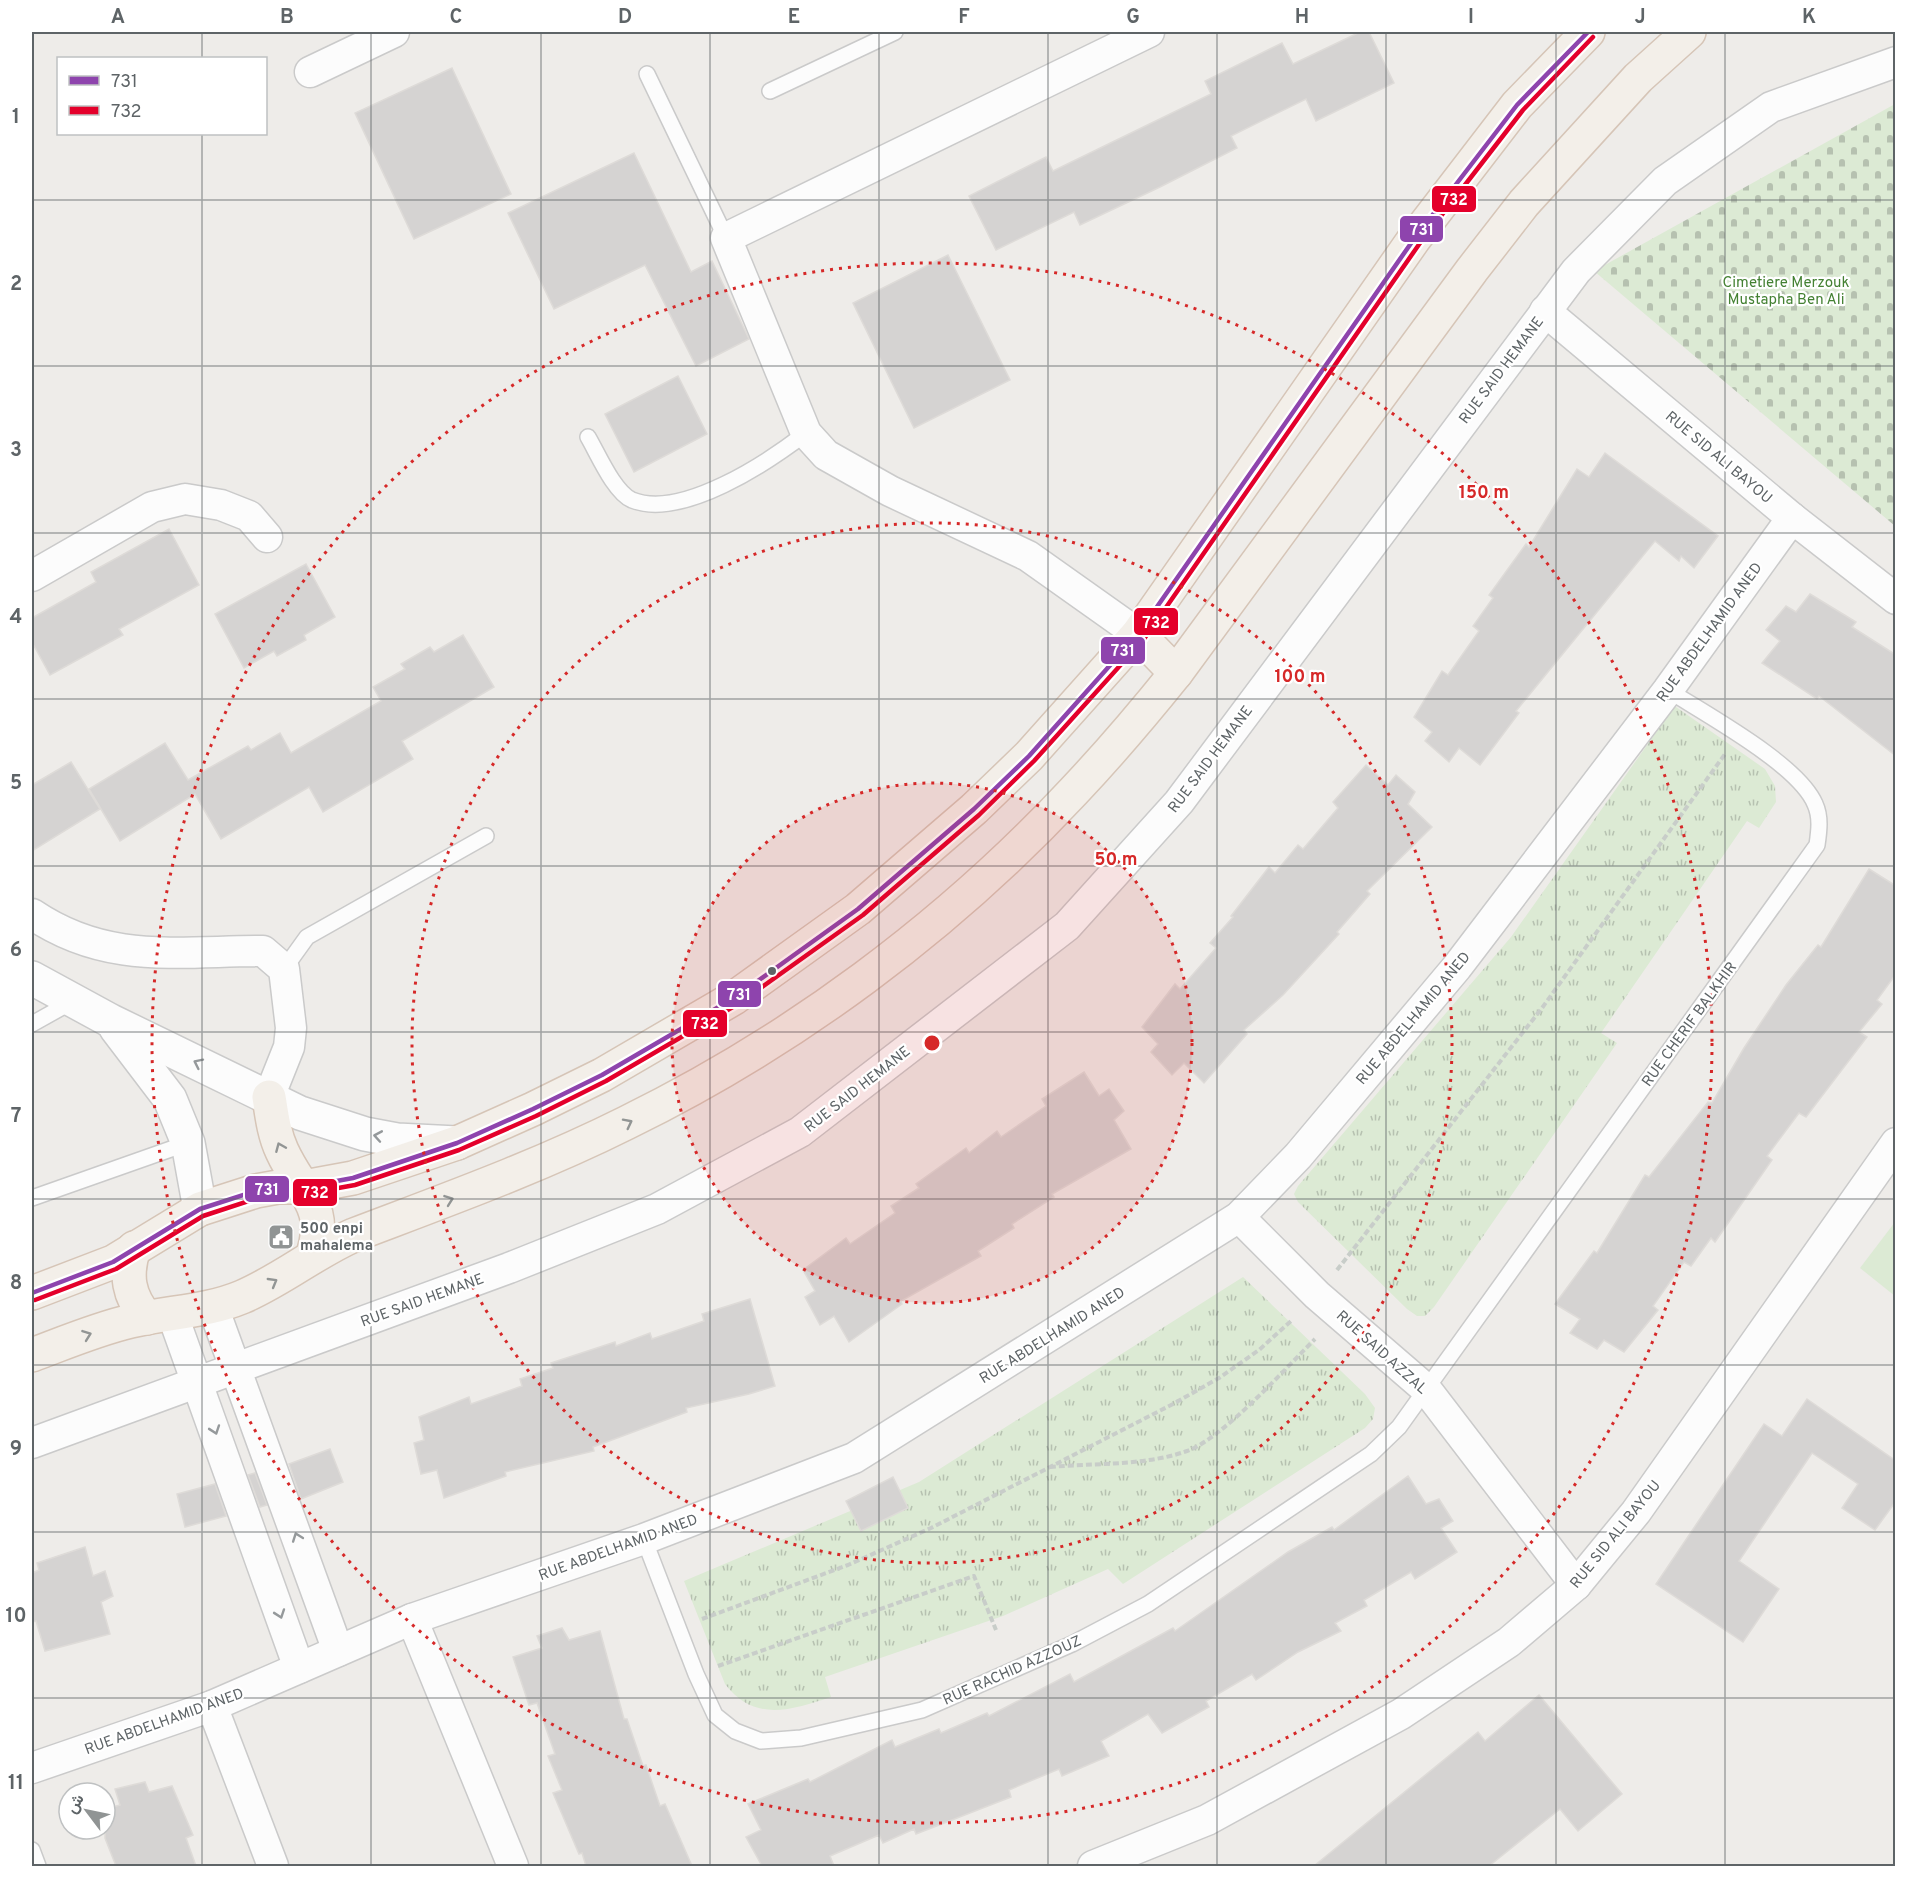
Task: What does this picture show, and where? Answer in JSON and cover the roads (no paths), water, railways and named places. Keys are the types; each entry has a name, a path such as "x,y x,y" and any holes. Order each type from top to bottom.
{"main road":[{"path":"32,1293 96,1269 200,1209 256,1191 304,1187 352,1178 457,1143 543,1104 669,1038 734,998 858,909 917,861 1029,756 1138,634 1414,239 1517,105 1588,32"},
{"path":"32,1355 112,1327 213,1307 268,1285 312,1257 354,1235 483,1187 628,1123 737,1062 832,1000 905,946 1016,850 1072,794 1176,673 1472,270 1524,203 1602,117 1689,32"},
{"path":"1138,634 1176,673"},
{"path":"269,1097 277,1141 317,1213 319,1228 312,1257"},
{"path":"134,1248 128,1278 137,1306 160,1317"}],"street":[{"path":"310,72 394,32"},
{"path":"1138,634 1028,556 890,491 826,455 806,433 726,238 1149,32"},
{"name":"RUE SAID HEMANE","path":"32,1443 509,1268 657,1209 800,1132 1067,926 1179,802 1576,271 1665,181 1771,108 1896,62"},
{"name":"RUE SID ALI BAYOU","path":"1545,311 1792,518 1896,599"},
{"path":"32,576 152,507 185,500 221,505 249,516 267,537"},
{"name":"RUE ABDELHAMID ANED","path":"32,1768 212,1706 412,1620 644,1539 854,1458 878,1446 1239,1217 1298,1156 1457,967 1668,690 1792,518"},
{"path":"32,914 53,929 95,946 153,954 263,951 284,969 291,1028 289,1047 269,1097"},
{"path":"32,978 111,1022 300,1113 365,1134 397,1140 457,1143"},
{"path":"111,1022 170,1099 188,1143 200,1209"},
{"name":"RUE SID ALI BAYOU","path":"1093,1866 1207,1820 1401,1714 1509,1642 1576,1585 1636,1512 1896,1143"},
{"name":"RUE SAID AZZAL","path":"1239,1217 1317,1295 1426,1389 1576,1585"},
{"path":"213,1307 338,1651"},
{"path":"160,1317 198,1382 299,1668"},
{"path":"412,1620 513,1866"},
{"path":"212,1706 273,1866"}],"lane":[{"path":"770,91 895,32"},
{"path":"647,74 726,238"},
{"path":"588,437 614,483 631,499 660,504 695,497 772,459 806,433"},
{"name":"RUE CHERIF BALKHIR","path":"1426,1389 1817,844 1820,826 1815,803 1795,777 1668,690"},
{"path":"284,969 307,937 486,836"},
{"path":"32,1024 73,1001"},
{"path":"32,1198 188,1143"},
{"name":"RUE RACHID AZZOUZ","path":"644,1539 696,1674 715,1715 735,1731 761,1741 801,1738 922,1710 1072,1644 1148,1604 1371,1454 1399,1427 1426,1389"},
{"path":"32,1850 38,1866"}],"place":[{"name":"500 enpi mahalema","path":"281,1237"}],"park label":[{"name":"Cimetiere Merzouk Mustapha Ben Ali","path":"1786,290"}]}
